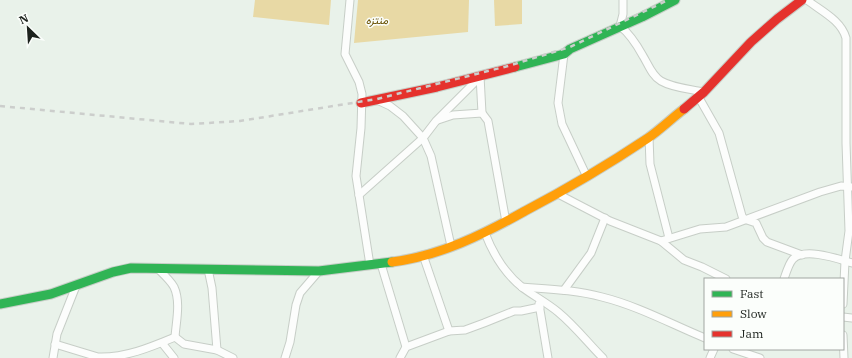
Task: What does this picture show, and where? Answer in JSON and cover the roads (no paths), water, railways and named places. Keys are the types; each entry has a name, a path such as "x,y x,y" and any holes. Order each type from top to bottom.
{"street":[{"path":"350,0 345,54 359,82 362,94 361,128 356,176 370,265"},
{"path":"620,26 623,14 623,0"},
{"path":"362,103 512,69 564,54 676,0"},
{"path":"0,304 51,294 113,272 131,268 319,272 402,261 423,256 451,246 485,233 558,194 587,178 649,138 701,94 751,42 777,19 802,0"},
{"path":"807,0 835,21 844,31 849,47 846,143 850,186 849,262 844,297"},
{"path":"620,26 631,37 655,76 660,81 701,94 720,133 742,216 746,220 756,223 763,238 767,242 802,255"},
{"path":"564,54 558,103 562,124 587,178"},
{"path":"359,195 423,138 436,120 480,76"},
{"path":"480,76 482,113 488,121 506,222"},
{"path":"377,100 390,106 423,138 431,156 451,246"},
{"path":"436,120 453,115 482,113"},
{"path":"649,138 650,164 669,238"},
{"path":"661,241 700,229 726,227 820,192 836,187 850,186"},
{"path":"558,194 605,218 661,241 684,260 724,278"},
{"path":"564,290 591,253 605,218"},
{"path":"485,233 493,254 505,272 522,287 557,311 575,326 603,358"},
{"path":"784,278 792,260 802,255 822,255 849,262"},
{"path":"423,256 449,331"},
{"path":"381,264 406,347"},
{"path":"157,268 168,279 174,288 177,306 175,337"},
{"path":"208,270 212,288 217,350"},
{"path":"284,358 290,342 300,292 319,272"},
{"path":"53,358 57,334 76,286"},
{"path":"522,287 564,290 602,297 637,309 704,338"},
{"path":"538,298 548,358"},
{"path":"400,358 406,347 449,331 465,330 514,311 540,307"},
{"path":"55,344 98,357 105,357 135,353 175,337"},
{"path":"175,337 184,344 217,350 233,358"},
{"path":"162,343 174,358"},
{"path":"736,350 760,358"}],"railway":[{"path":"0,106 191,124 240,121 377,99 508,66 570,47 668,0"}],"park label":[{"name":"منتزه","path":"377,20"}]}
